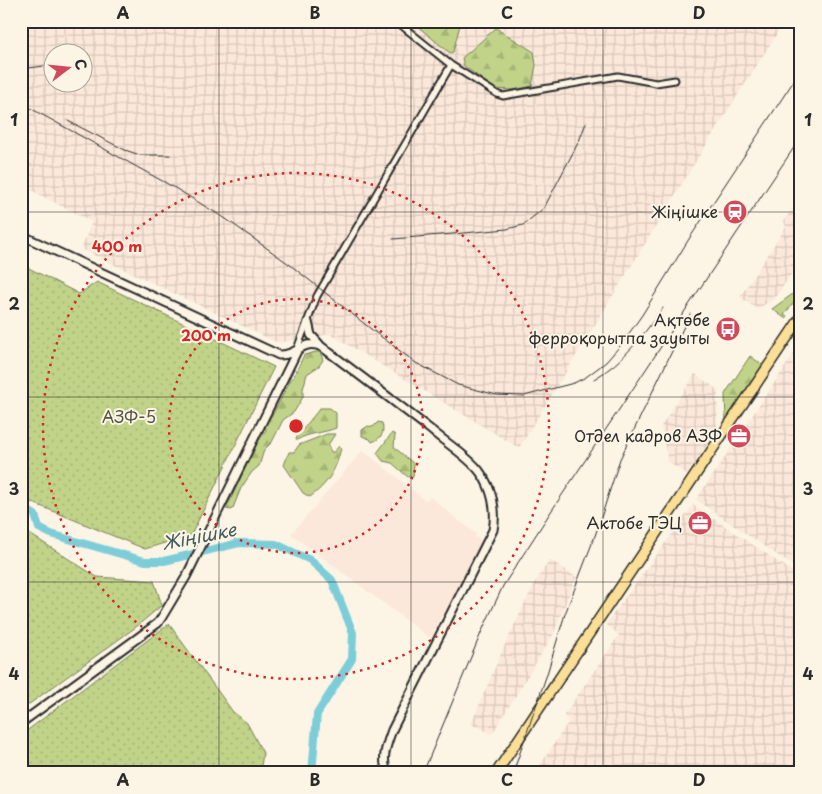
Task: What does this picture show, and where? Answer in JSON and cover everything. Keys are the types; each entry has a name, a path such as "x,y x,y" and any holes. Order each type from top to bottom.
{"highway":[{"path":"496,773 801,317"}],"street":[{"path":"396,21 451,65 503,96 618,76 656,83 675,80"},
{"path":"21,723 158,623 172,602 220,509 297,350 317,296 451,65"},
{"path":"21,235 279,355 288,355 307,344 317,344 479,470 488,487 494,506 495,519 489,539 392,730 384,755 384,763 388,773"},
{"path":"308,322 311,335 322,347"},
{"path":"279,355 284,362 286,372"}],"shaded area":[{"path":"21,21 785,21 696,161 519,448 330,334 278,343 81,249 92,222 21,185"},
{"path":"801,195 801,268 797,266 774,299 757,309 740,297 786,227 784,221"},
{"path":"801,343 801,571 696,500"},
{"path":"695,374 718,390 717,429 688,475 668,462 661,426"},
{"path":"362,451 425,500 430,497 476,534 475,537 483,542 430,638 291,534"},
{"path":"693,505 801,577 801,773 535,773 569,721 564,715 619,635 606,624"},
{"path":"550,560 576,577 553,635 492,734 471,724 502,651 535,582"}],"green space":[{"path":"411,21 461,21 453,52 450,53"},
{"path":"496,28 534,52 536,65 532,86 513,90 495,89 464,66 462,58"},
{"name":"АЗФ-5","path":"21,264 79,294 97,282 274,367 191,535 145,549 21,498"},
{"path":"801,288 801,293 784,315 787,317 786,319 772,309"},
{"path":"320,352 323,360 319,366 307,374 303,397 294,412 283,420 272,442 264,450 259,466 252,472 241,488 233,508 231,510 226,509 225,506 229,503 256,445 266,430 265,424 273,414 304,355"},
{"path":"750,356 764,366 726,422 725,394"},
{"path":"320,408 330,408 336,413 336,428 297,440 296,438"},
{"path":"378,422 382,423 383,430 382,435 378,439 372,442 370,439 362,436 362,430 368,426 373,427"},
{"path":"392,433 395,435 394,447 414,464 413,477 408,477 392,463 383,461 377,453"},
{"path":"327,434 335,434 328,445 331,452 334,452 339,446 341,448 339,456 334,470 326,482 310,497 303,493 284,465 289,452 294,452 299,445"},
{"path":"21,531 25,531 97,577 154,581 162,605 136,627 21,710"},
{"path":"169,624 233,712 247,723 263,753 260,773 21,773 21,735"}],"waterway":[{"name":"Жіңішке","path":"21,506 35,515 39,528 51,534 145,561 164,561 239,543 276,544 310,560 332,580 353,633 352,659 317,714 312,773"}],"railway":[{"path":"21,69 42,66"},
{"path":"21,103 175,188 226,219 289,264 416,363 458,385 497,395 524,396 574,383 586,377 606,362 620,346 801,70"},
{"path":"68,121 125,150 140,155 170,155"},
{"path":"393,239 507,229 523,225 544,208 579,141 586,123"},
{"path":"423,773 481,633 503,586 801,137"},
{"path":"594,379 615,365 624,356 663,308"},
{"path":"513,773 547,674 565,614 596,533 620,459 690,314"}],"place":[{"name":"Жіңішке","path":"735,212"},
{"name":"Ақтөбе ферроқорытпа зауыты","path":"728,329"},
{"name":"Отдел кадров АЗФ","path":"739,436"},
{"name":"Актобе ТЭЦ","path":"700,523"}]}
